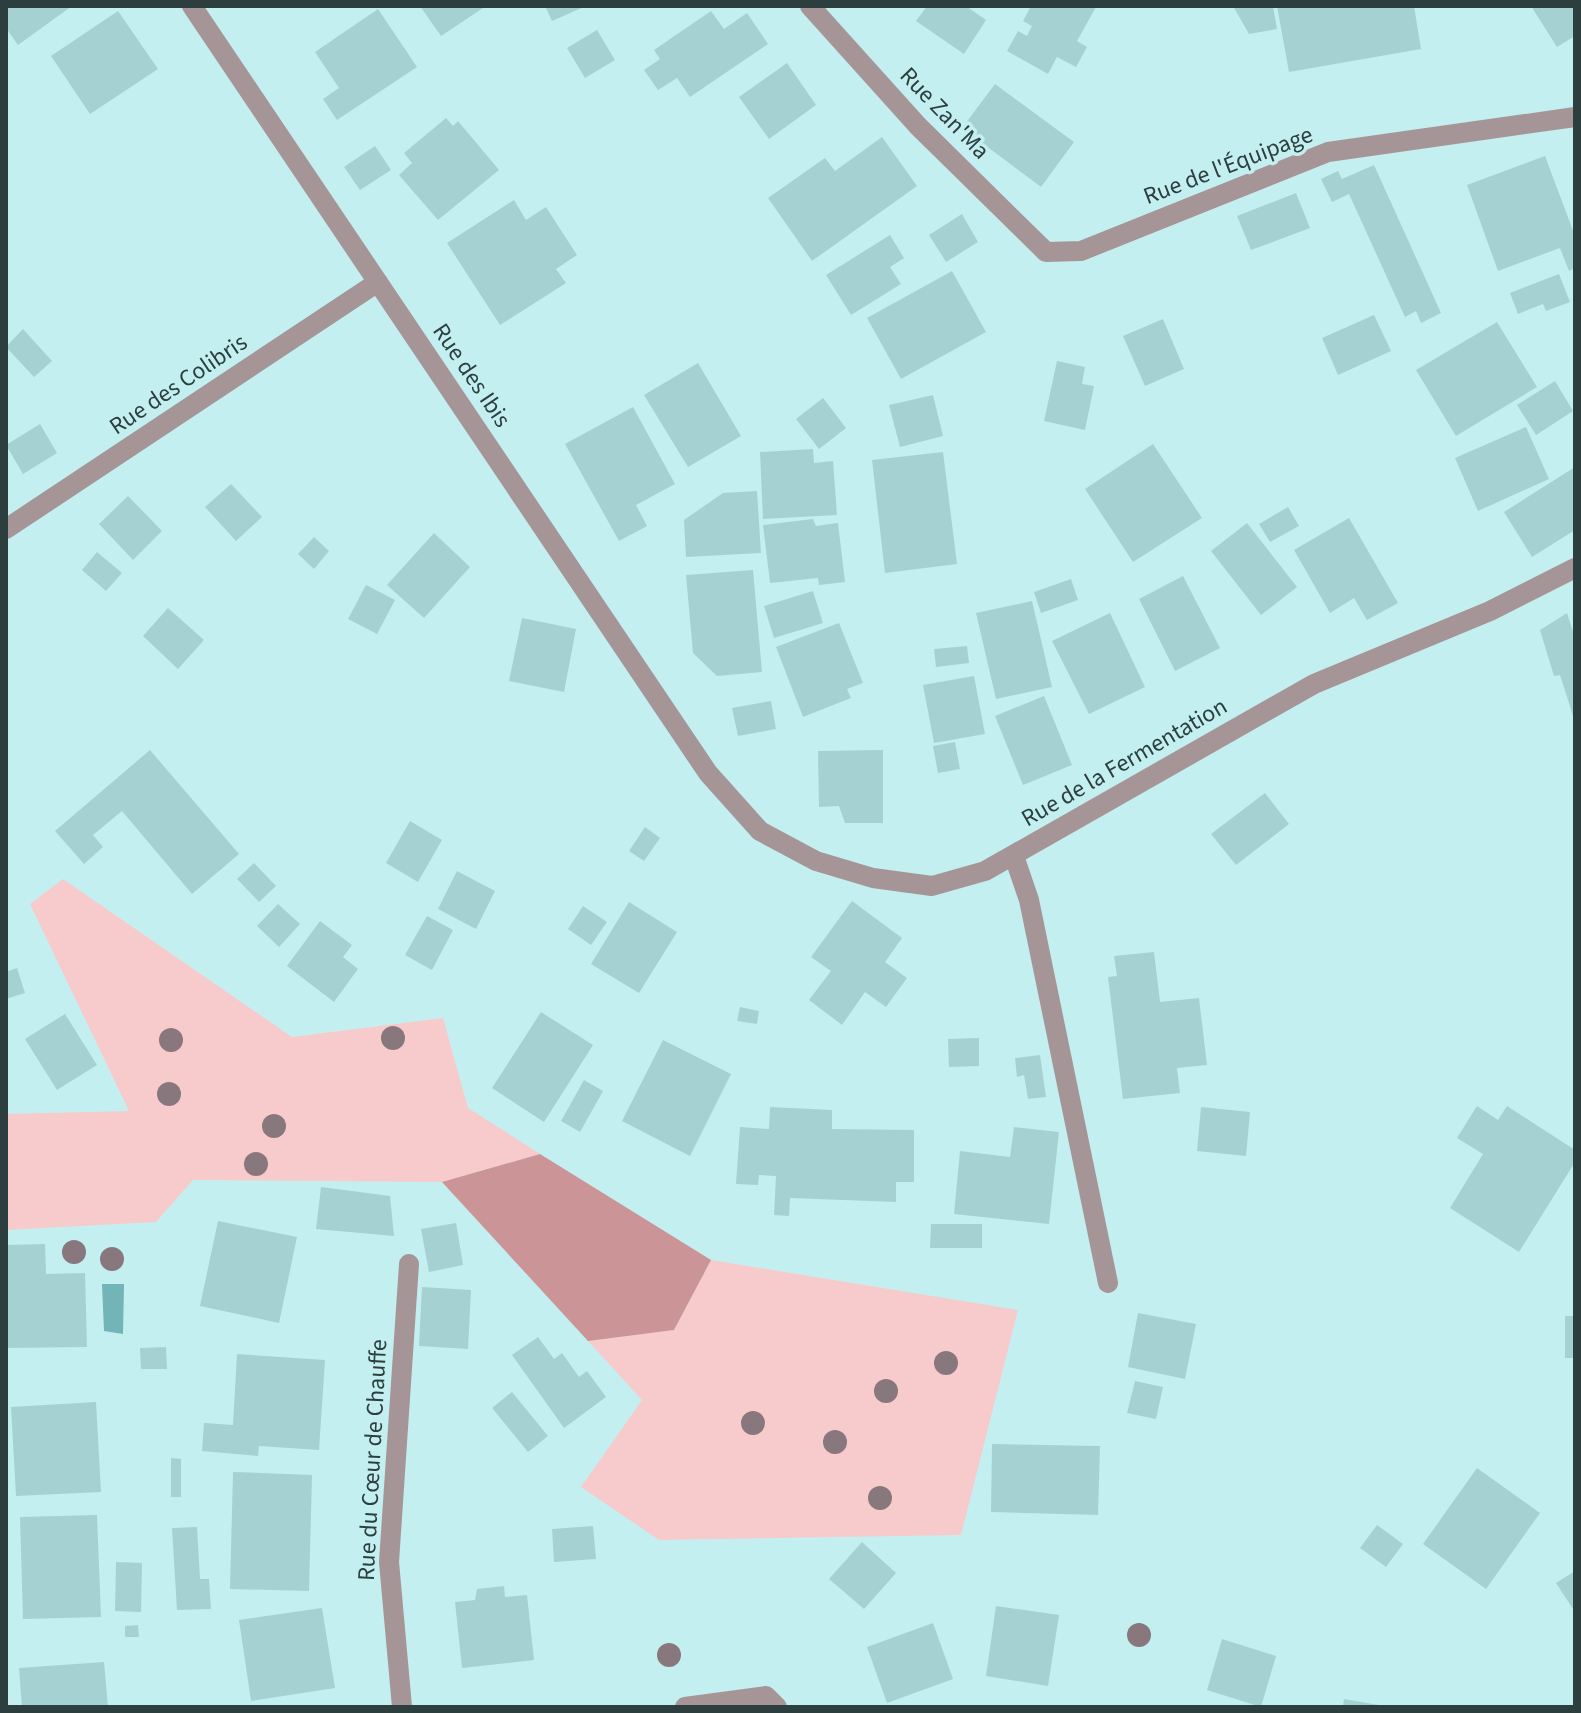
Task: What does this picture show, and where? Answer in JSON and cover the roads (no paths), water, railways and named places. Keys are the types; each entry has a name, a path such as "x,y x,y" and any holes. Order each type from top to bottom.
{"street":[{"name":"Rue des Ibis","path":"192,6 708,773"},
{"name":"Rue Zan'Ma","path":"810,6 918,126 1046,252"},
{"name":"Rue de l'Équipage","path":"1046,252 1081,251 1328,152 1575,117"},
{"name":"Rue des Colibris","path":"6,529 378,282"},
{"name":"Rue de la Fermentation","path":"708,773 760,831 816,861 873,878 932,886 985,871 1014,856 1314,684 1490,611 1575,568"},
{"path":"1014,856 1029,900 1108,1283"},
{"name":"Rue du Cœur de Chauffe","path":"402,1707 389,1562 409,1264"},
{"path":"685,1707 766,1696 777,1707"}],"water":[{"path":"102,1284 124,1284 123,1334 104,1331"}]}
